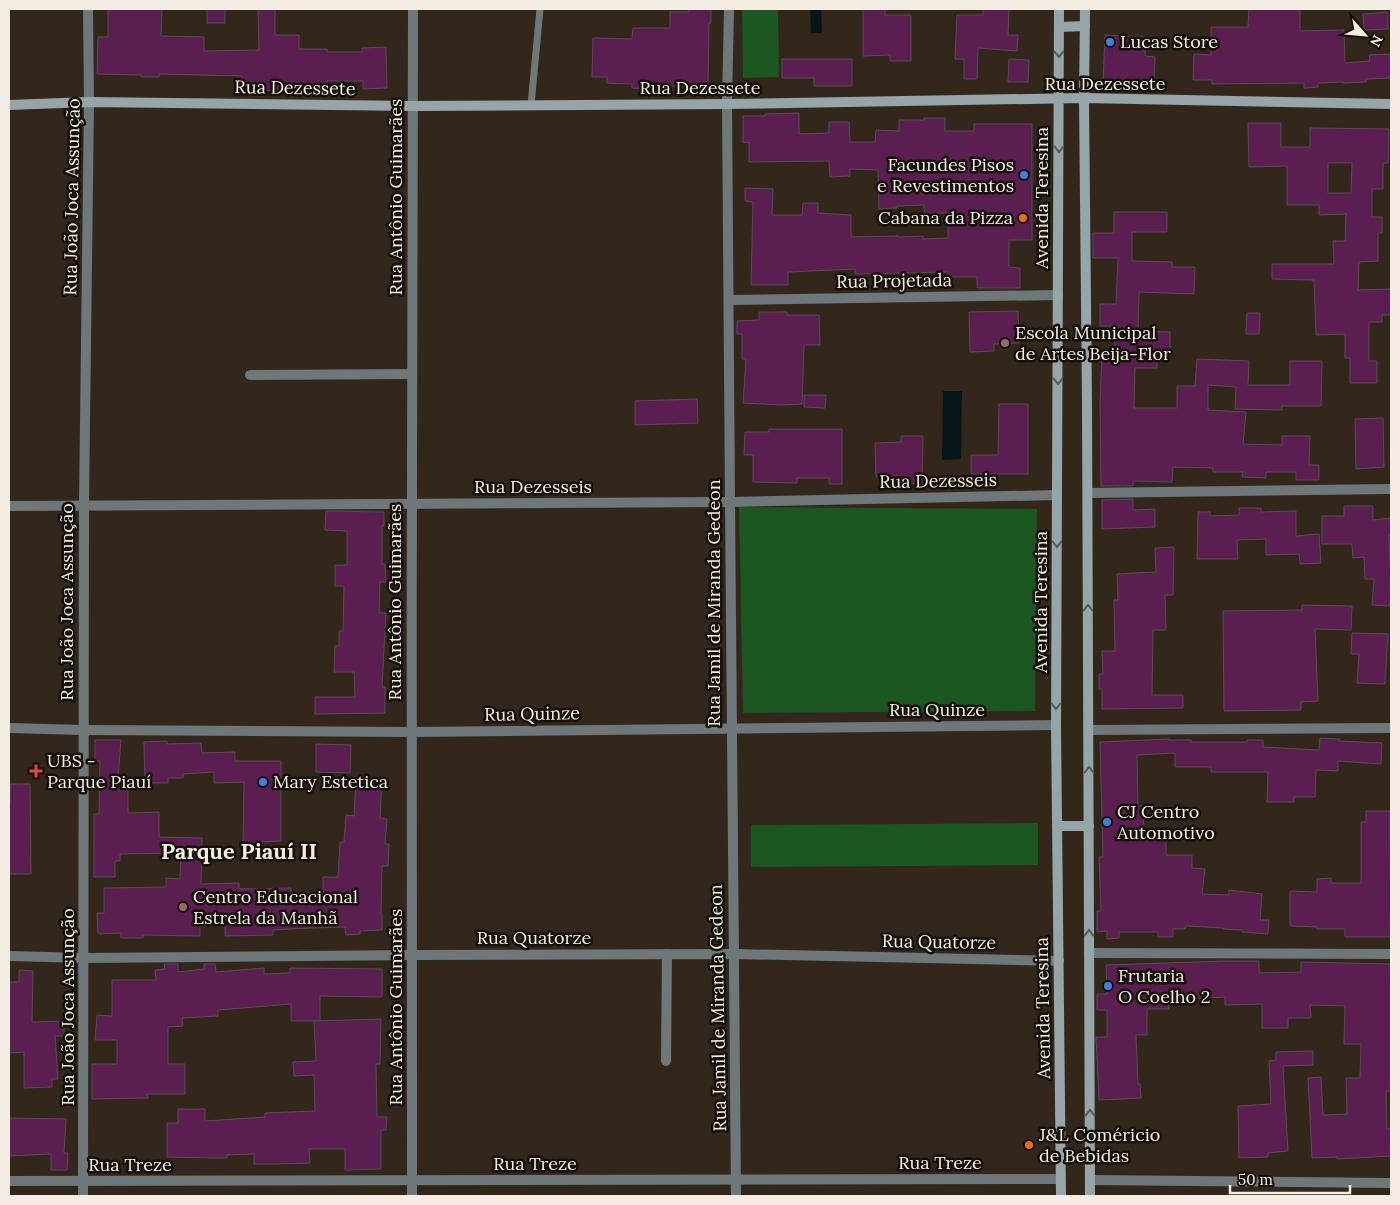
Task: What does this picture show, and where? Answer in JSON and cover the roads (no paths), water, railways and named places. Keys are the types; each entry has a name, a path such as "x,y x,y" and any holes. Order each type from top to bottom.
{"main road":[{"name":"Avenida Teresina","path":"1059,9 1056,725 1060,1196"},
{"path":"1085,9 1090,1196"},
{"path":"1059,27 1086,26"},
{"name":"Rua Dezessete","path":"9,105 89,102 412,106 727,104 1058,100 1084,98 1391,104"},
{"path":"1057,826 1089,826"}],"street":[{"name":"Rua João Joca Assunção","path":"83,1196 85,958 83,730 89,102 88,9"},
{"name":"Rua Antônio Guimarães","path":"412,1196 411,504 413,9"},
{"name":"Rua Jamil de Miranda Gedeon","path":"729,9 727,104 736,1196"},
{"name":"Rua Projetada","path":"730,300 1058,295"},
{"path":"250,375 412,374"},
{"path":"1088,493 1391,489"},
{"name":"Rua Dezesseis","path":"9,506 84,504 730,502 1058,495"},
{"name":"Rua Quinze","path":"9,728 411,732 1056,725"},
{"path":"1089,730 1391,728"},
{"path":"1089,953 1391,954"},
{"path":"666,1062 667,954"},
{"name":"Rua Quatorze","path":"9,956 85,958 734,954 1059,961"},
{"name":"Rua Treze","path":"9,1181 1060,1179"},
{"path":"1090,1180 1391,1183"}],"lane":[{"path":"531,105 540,9"}],"place":[{"name":"Lucas Store","path":"1110,42"},
{"name":"Facundes Pisos e Revestimentos","path":"1024,175"},
{"name":"Cabana da Pizza","path":"1023,218"},
{"name":"Escola Municipal de Artes Beija-Flor","path":"1005,343"},
{"name":"UBS - Parque Piauí","path":"36,771"},
{"name":"Mary Estetica","path":"263,782"},
{"name":"CJ Centro Automotivo","path":"1107,822"},
{"name":"Centro Educacional Estrela da Manhã","path":"183,907"},
{"name":"Frutaria O Coelho 2","path":"1108,986"},
{"name":"J&L Coméricio de Bebidas","path":"1029,1145"}],"district":[{"name":"Parque Piauí II","path":"239,851"}]}
